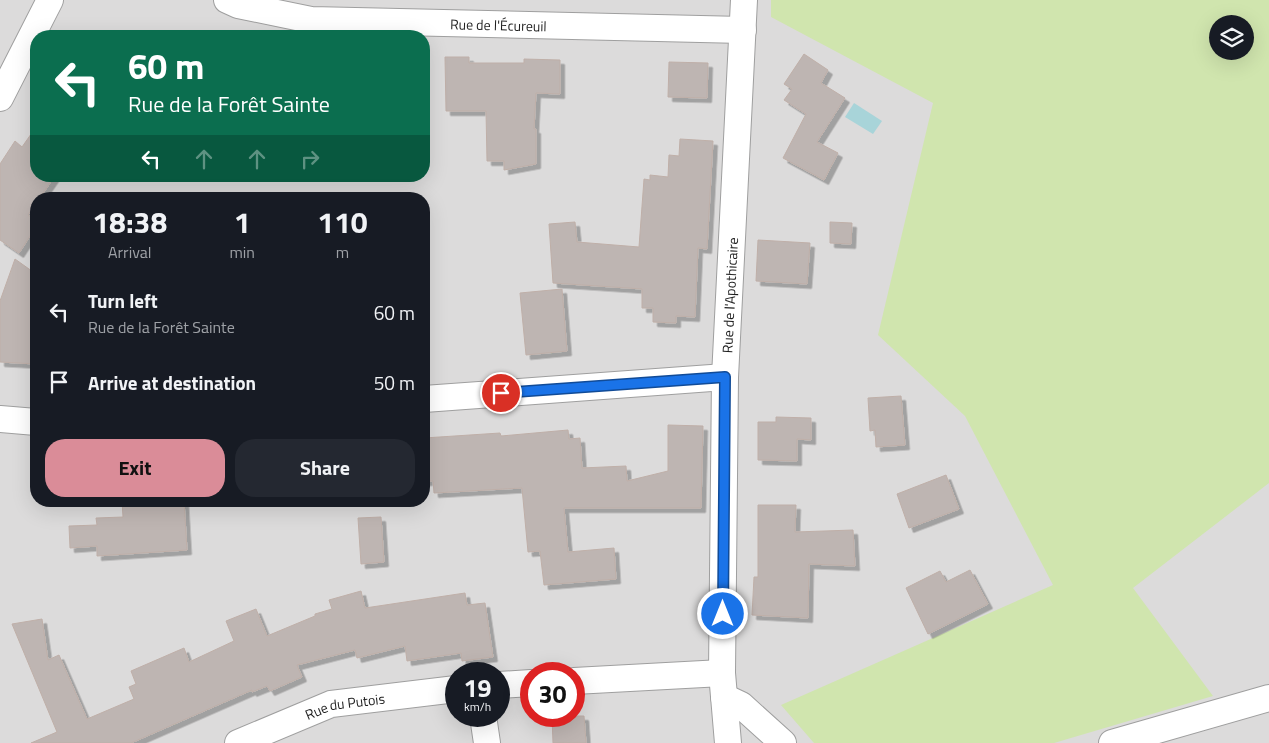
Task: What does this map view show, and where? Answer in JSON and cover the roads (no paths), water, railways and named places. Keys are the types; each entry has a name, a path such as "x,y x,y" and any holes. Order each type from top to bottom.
{"street":[{"path":"35,30 50,0"},
{"name":"Rue de l'Écureuil","path":"227,0 238,5 311,20 743,30"},
{"name":"Rue de l'Apothicaire","path":"728,743 723,685 725,377 744,0"},
{"path":"0,98 30,39"},
{"path":"430,399 725,377"},
{"path":"0,420 30,422"},
{"path":"585,681 723,685 783,743"},
{"name":"Rue du Putois","path":"238,743 331,704 445,690"},
{"path":"1112,743 1269,698"},
{"path":"485,727 487,743"}],"water":[{"path":"854,103 882,121 873,134 845,117"}]}
